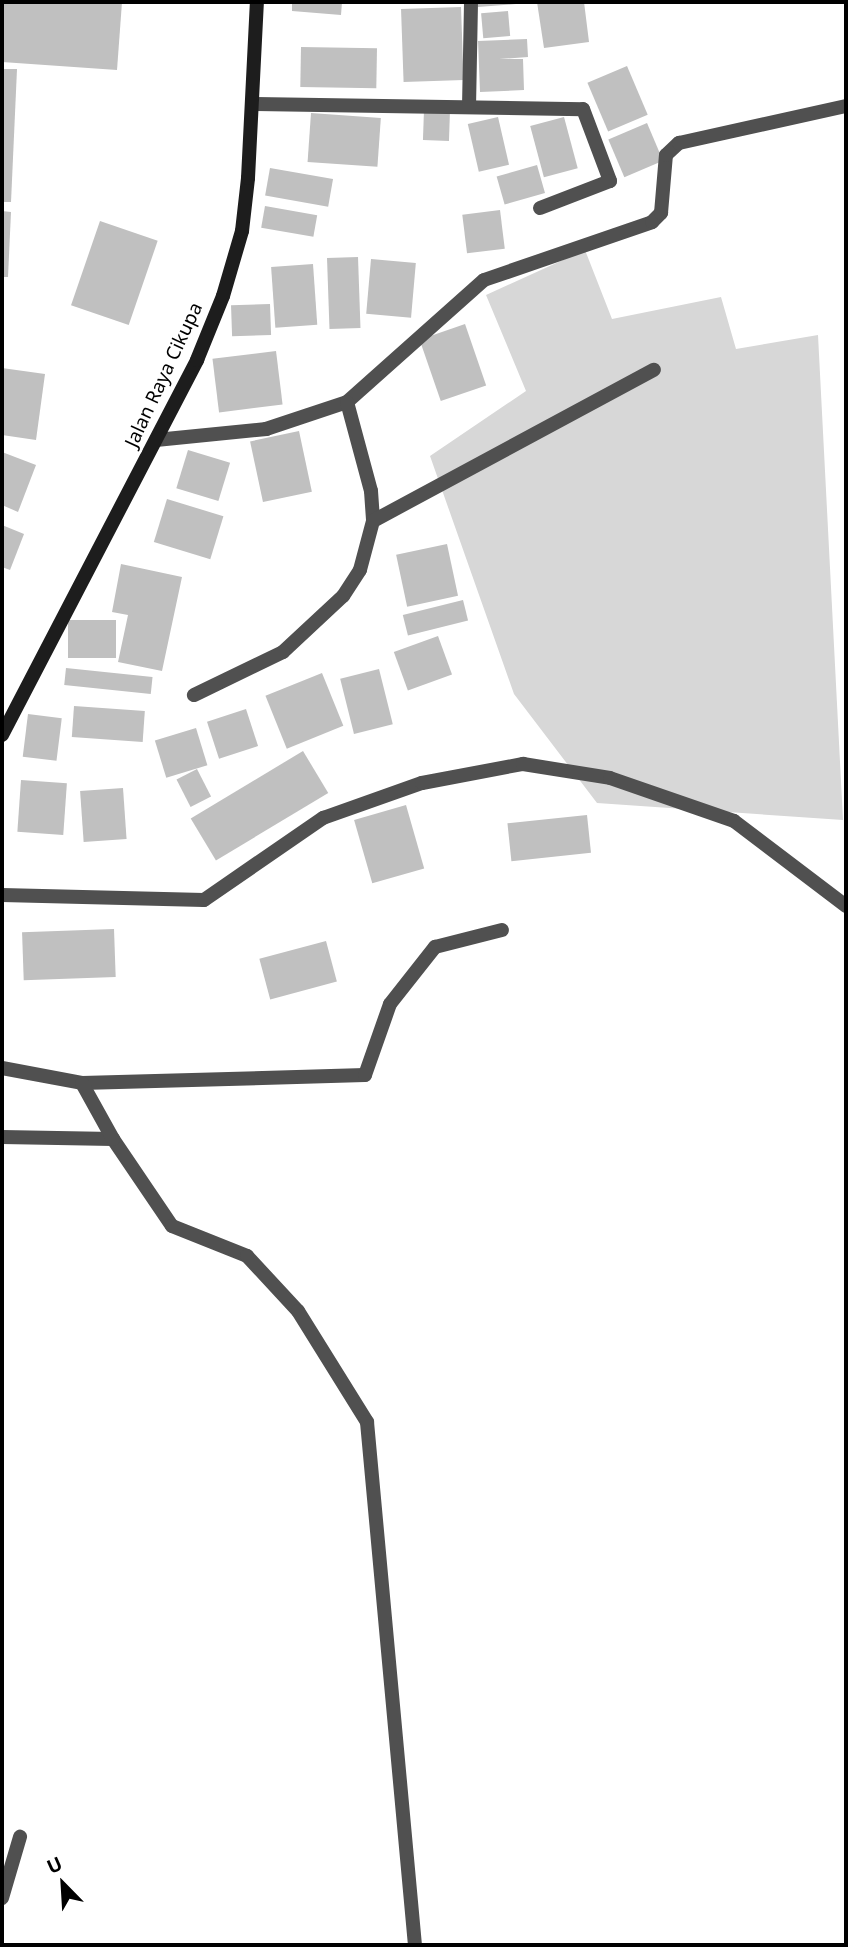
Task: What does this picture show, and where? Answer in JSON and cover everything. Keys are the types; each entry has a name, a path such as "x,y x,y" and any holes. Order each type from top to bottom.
{"main road":[{"name":"Jalan Raya Cikupa","path":"2,735 156,440 223,296 242,231 256,104 257,2"}],"street":[{"path":"469,107 471,2"},
{"path":"256,104 583,109 610,181 540,208"},
{"path":"156,440 266,429 347,402 484,280 652,222 661,213 666,155 679,143 846,106"},
{"path":"373,521 654,370"},
{"path":"194,695 283,652 305,633 360,570 373,521 347,402"},
{"path":"2,895 204,900 323,818 422,783 523,764 610,778 734,821 846,906"},
{"path":"2,1068 82,1083 365,1075 390,1004 435,947 502,929"},
{"path":"82,1083 113,1139 172,1227 247,1256 298,1311 367,1422 415,1945"},
{"path":"2,1137 113,1139"},
{"path":"2,1898 20,1837"}],"shaded area":[{"path":"585,250 612,319 721,297 736,349 818,335 843,820 597,803 514,694 430,456 526,391 486,295"}],"building":[{"path":"2,2 122,2 117,70 2,62"},
{"path":"292,2 342,2 341,15 292,11"},
{"path":"478,2 516,2 516,4 478,7"},
{"path":"537,2 584,2 589,42 544,48"},
{"path":"461,7 464,80 404,82 401,9"},
{"path":"508,11 510,36 483,38 481,13"},
{"path":"527,39 528,57 499,59 523,59 524,90 480,92 478,41"},
{"path":"301,47 377,48 376,88 300,87"},
{"path":"627,66 648,115 608,132 587,83"},
{"path":"2,69 17,69 11,202 2,202"},
{"path":"424,110 450,111 449,141 423,140"},
{"path":"311,113 381,118 377,167 308,162"},
{"path":"498,117 509,165 479,172 468,124"},
{"path":"564,117 578,168 544,177 530,126"},
{"path":"647,123 663,161 624,177 608,139"},
{"path":"537,165 545,193 505,204 497,177"},
{"path":"270,168 333,179 328,207 265,196"},
{"path":"265,206 317,215 313,237 261,228"},
{"path":"500,210 505,249 467,253 462,215"},
{"path":"2,211 11,212 8,277 2,277"},
{"path":"100,221 158,241 129,325 71,305"},
{"path":"358,257 360,328 329,329 327,258"},
{"path":"371,259 416,263 411,318 366,314"},
{"path":"313,264 317,325 275,328 271,267"},
{"path":"270,304 271,335 232,336 231,305"},
{"path":"465,324 486,385 441,401 420,340"},
{"path":"276,351 283,405 219,412 212,359"},
{"path":"2,368 45,374 36,440 2,435"},
{"path":"299,431 312,492 263,502 250,441"},
{"path":"188,450 230,463 218,501 176,488"},
{"path":"2,452 36,465 18,512 2,505"},
{"path":"167,499 223,516 210,559 154,542"},
{"path":"2,525 24,534 10,570 2,567"},
{"path":"447,544 458,596 407,607 396,555"},
{"path":"121,564 182,577 162,671 118,662 128,615 112,612"},
{"path":"463,600 468,620 408,635 403,615"},
{"path":"68,620 116,620 116,658 68,658"},
{"path":"438,636 452,675 408,691 394,652"},
{"path":"66,668 153,677 151,694 64,685"},
{"path":"379,669 393,724 354,734 340,679"},
{"path":"322,673 343,726 287,749 265,696"},
{"path":"74,706 145,711 143,742 72,737"},
{"path":"246,709 258,746 219,759 207,722"},
{"path":"28,714 62,718 57,761 23,757"},
{"path":"196,728 207,765 166,778 155,741"},
{"path":"303,751 328,793 216,860 191,818"},
{"path":"197,769 211,797 191,807 177,779"},
{"path":"21,780 67,783 63,835 17,832"},
{"path":"123,788 127,839 84,842 80,791"},
{"path":"406,805 424,868 372,883 354,820"},
{"path":"587,815 591,853 511,861 507,823"},
{"path":"114,929 116,977 24,980 22,932"},
{"path":"326,941 337,982 270,999 259,959"}]}
